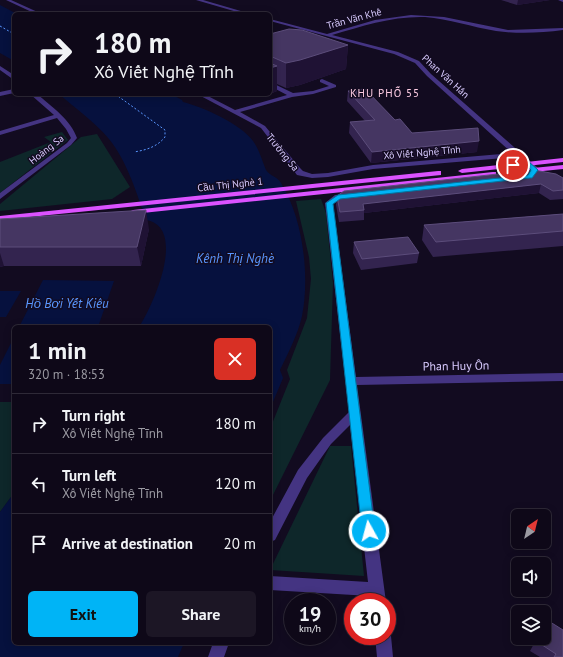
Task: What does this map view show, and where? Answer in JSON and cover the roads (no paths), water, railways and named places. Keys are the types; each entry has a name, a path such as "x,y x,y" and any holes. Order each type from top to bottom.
{"main road":[{"name":"Xô Viết Nghệ Tĩnh","path":"454,171 563,160"},
{"path":"535,170 563,167"},
{"name":"Cầu Thị Nghè 1","path":"0,226 535,170"},
{"name":"Cầu Thị Nghè 1","path":"4,217 454,171"}],"street":[{"path":"8,0 35,12"},
{"path":"198,0 241,12"},
{"name":"Trần Văn Khê","path":"313,39 379,20 407,16 454,19 508,31 563,29"},
{"name":"Phan Văn Hân","path":"272,21 396,53 417,62 429,75 535,170 563,185"},
{"path":"0,68 12,77"},
{"path":"235,112 292,95 306,95 323,91 334,86 322,81"},
{"path":"272,85 292,95"},
{"path":"0,94 12,91"},
{"name":"Hoàng Sa","path":"0,197 72,141 73,135 58,116 35,96"},
{"name":"Trường Sa","path":"204,96 263,127 297,170 305,174"},
{"path":"0,133 58,116"},
{"name":"Xô Viết Nghệ Tĩnh","path":"305,174 323,175 374,171 486,160 494,157 518,155"},
{"path":"514,178 530,176 535,170"},
{"path":"377,593 329,203 338,197 499,180"},
{"name":"Phan Huy Ôn","path":"350,381 563,377"},
{"path":"272,532 302,474 327,441 354,414"},
{"path":"272,583 352,593"},
{"path":"216,657 220,645"},
{"path":"384,645 385,657"}],"water":[{"path":"0,5 13,12 12,12 12,60 0,53"},
{"name":"Kênh Thị Nghè","path":"61,96 175,96 183,102 211,112 240,128 255,144 266,170 280,181 289,197 295,213 303,248 305,283 302,316 295,337 280,370 283,378 272,404 272,325 140,325 152,302 164,268 166,251 165,237 158,226 146,220 135,189 121,157 109,139 92,121"},
{"name":"Hồ Bơi Yết Kiêu","path":"43,280 114,281 99,325 20,325"},
{"path":"0,291 21,291 6,317 0,317"},
{"name":"Hồ Bơi Yết Kiêu","path":"12,341 12,384 0,384 0,365"},
{"path":"12,496 12,645 183,645 178,657 0,657 0,512"}],"district":[{"name":"KHU PHỐ 55","path":"385,93"}]}
